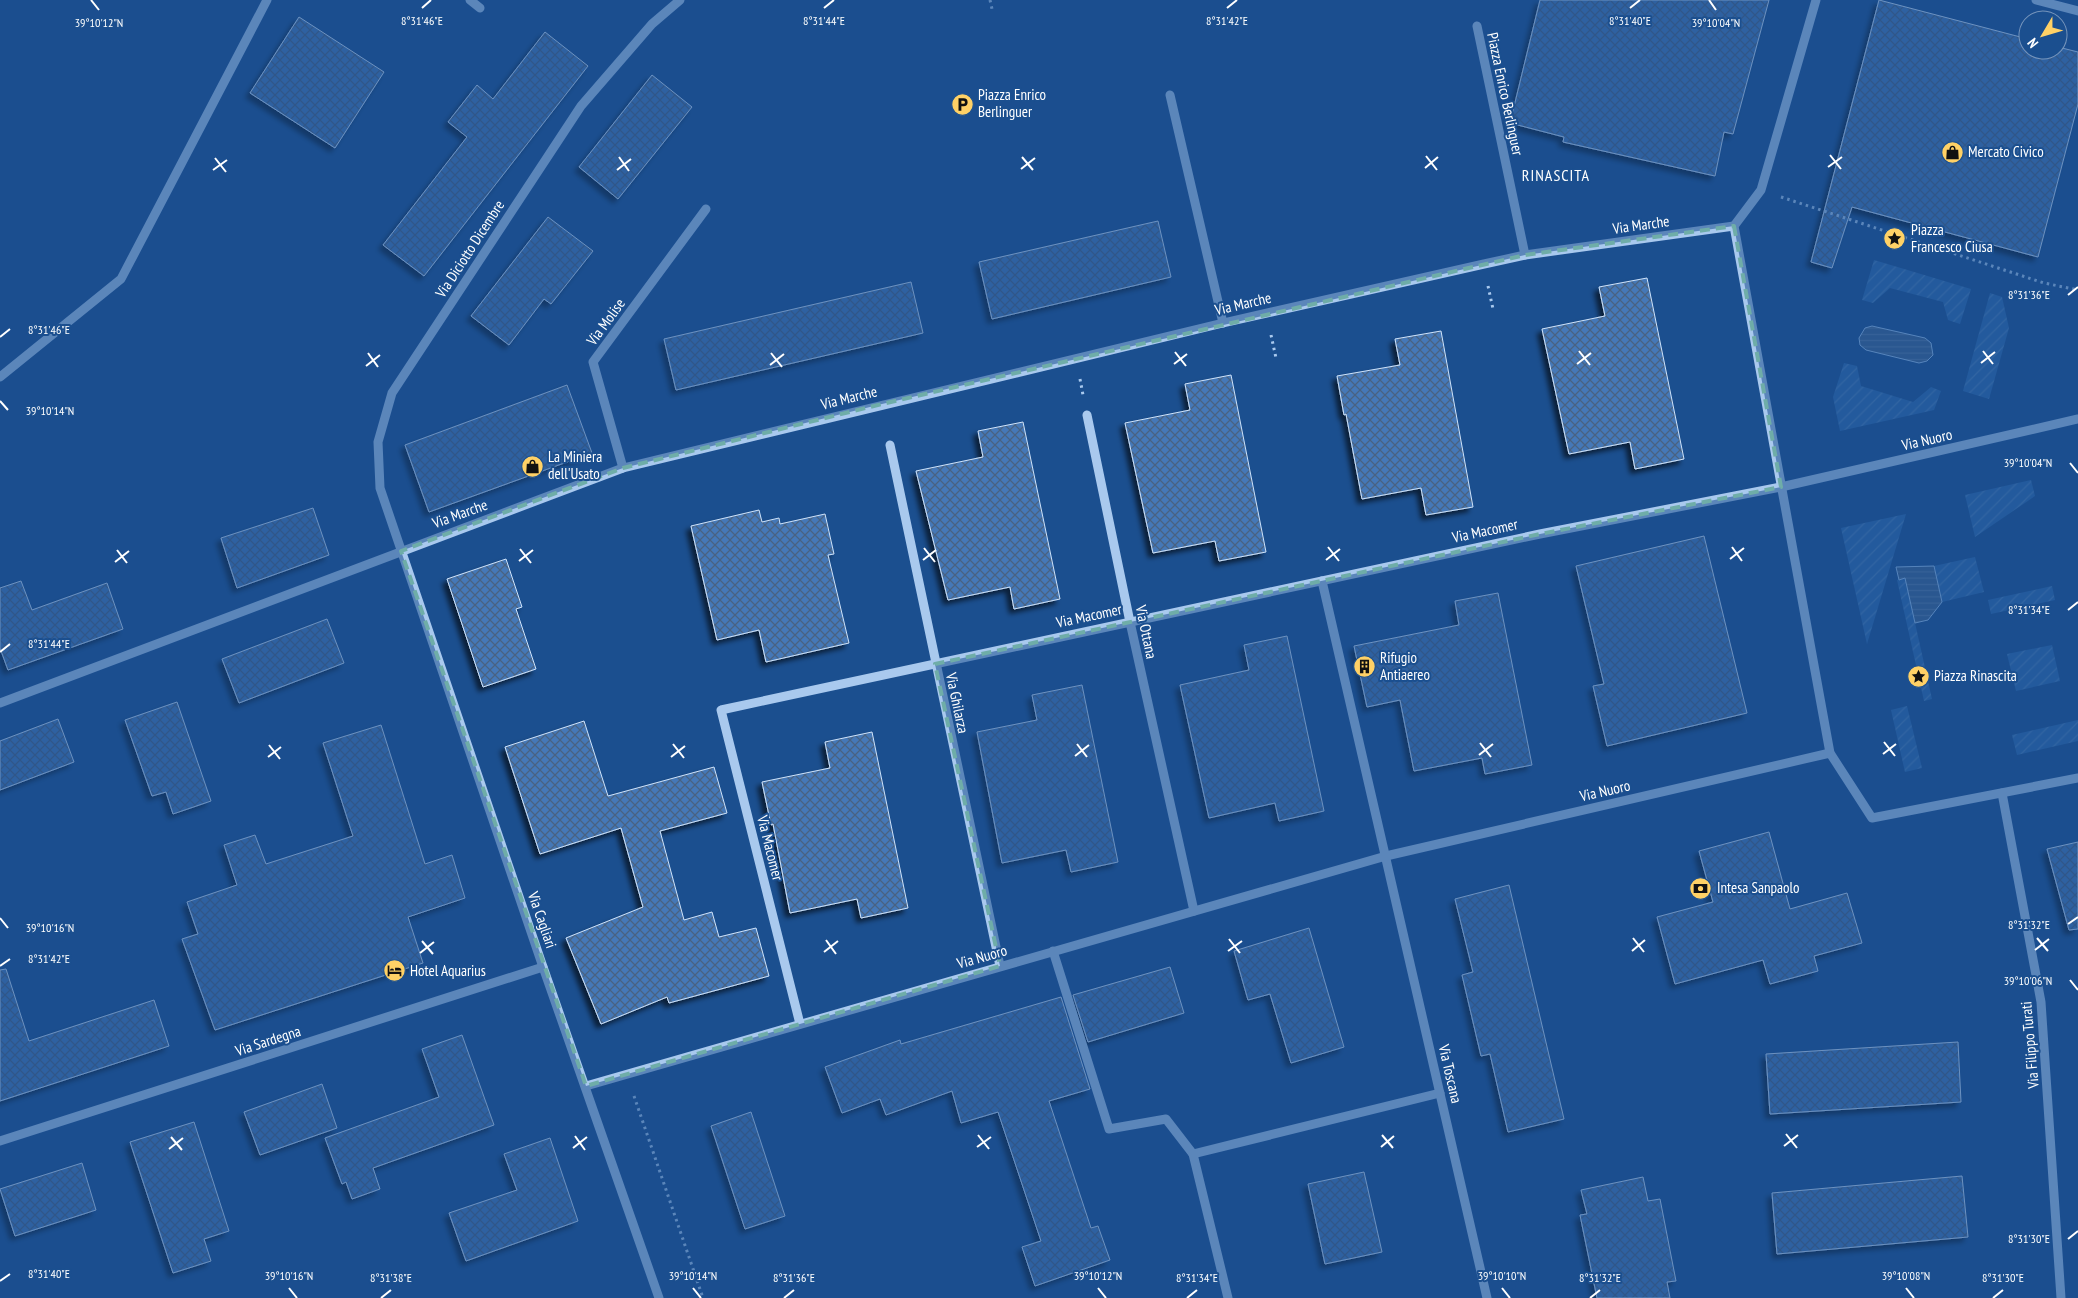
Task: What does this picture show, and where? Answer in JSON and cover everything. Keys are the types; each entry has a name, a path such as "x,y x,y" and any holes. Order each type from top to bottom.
{"street":[{"path":"0,377 121,279 267,0"},
{"path":"470,0 480,8"},
{"name":"Via Diciotto Dicembre","path":"401,550 380,488 378,442 392,393 581,106 652,24 680,0"},
{"path":"1816,0 1762,190 1734,226 1830,753 1872,818 2078,778"},
{"path":"2036,0 2078,11"},
{"name":"Piazza Enrico Berlinguer","path":"1477,26 1525,255"},
{"path":"1170,95 1222,322"},
{"name":"Via Molise","path":"623,468 593,362 706,209"},
{"name":"Via Marche","path":"0,703 401,550 623,468 1222,322 1525,255 1734,226"},
{"name":"Via Ottana","path":"1087,415 1130,622 1194,910"},
{"name":"Via Nuoro","path":"1781,487 2078,419"},
{"name":"Via Ghilarza","path":"890,445 934,664 1000,966"},
{"name":"Via Macomer","path":"800,1024 721,710 1540,534 1781,487"},
{"name":"Via Cagliari","path":"401,550 543,967 659,1298"},
{"path":"1322,581 1386,856"},
{"name":"Via Nuoro","path":"586,1086 1386,856 1830,753"},
{"name":"Via Filippo Turati","path":"2002,793 2041,1002 2061,1298"},
{"name":"Via Toscana","path":"1386,856 1487,1298"},
{"path":"1053,951 1109,1129 1166,1119 1193,1154 1228,1298"},
{"name":"Via Sardegna","path":"0,1141 543,967"},
{"path":"1193,1154 1440,1093"}],"path":[{"path":"990,0 992,9"},
{"path":"1762,190 2034,280 2078,290"},
{"path":"1075,358 1087,415"},
{"path":"627,1074 702,1298"}],"highlighted area":[{"path":"1734,226 1781,487 1540,534 935,664 1000,966 586,1086 401,551 623,468 882,404 1525,255"}],"shaded area":[{"path":"1874,260 1971,289 1960,324 1948,320 1943,302 1890,288 1873,303 1862,300"},
{"path":"1990,293 2002,297 2009,328 1989,399 1963,391"},
{"path":"1872,326 1925,338 1931,343 1933,355 1927,361 1919,363 1866,350 1860,345 1859,338 1865,328"},
{"path":"1844,363 1857,366 1861,386 1913,402 1931,387 1941,391 1934,410 1840,431 1833,397"},
{"path":"2031,480 2035,496 1975,537 1965,495"},
{"path":"1906,514 1867,644 1841,528"},
{"path":"1975,557 1984,592 1942,602 1934,566"},
{"path":"1934,566 1942,602 1928,620 1915,623 1905,578 1899,580 1896,567"},
{"path":"1905,578 1932,699 1924,701 1897,580"},
{"path":"2052,586 2055,600 1991,614 1988,600"},
{"path":"2052,645 2060,681 2016,691 2007,654"},
{"path":"1907,706 1922,768 1905,772 1891,710"},
{"path":"2078,720 2078,741 2017,755 2012,735"}],"building":[{"path":"1540,0 1769,0 1733,134 1724,132 1715,176 1563,142 1564,137 1510,123"},
{"name":"Mercato Civico","path":"1879,0 2018,36 2018,60 2068,60 2068,50 2078,52 2078,104 2038,257 1852,207 1832,268 1811,262"},
{"path":"299,17 384,72 335,148 250,93"},
{"path":"545,32 588,66 424,276 383,245 467,137 448,122 477,85 493,99"},
{"path":"652,75 692,107 618,199 579,167"},
{"path":"548,217 593,251 551,304 544,299 509,345 471,316"},
{"path":"1158,221 1171,277 992,319 979,262"},
{"path":"1647,278 1684,459 1635,469 1630,442 1569,454 1542,329 1605,316 1599,287"},
{"path":"911,282 923,333 676,390 664,339"},
{"path":"1441,331 1473,507 1426,515 1421,488 1362,499 1337,376 1400,365 1395,339"},
{"path":"1231,375 1266,552 1219,561 1215,541 1153,553 1125,423 1190,410 1185,384"},
{"path":"567,385 592,453 429,512 405,445"},
{"path":"1023,422 1060,599 1014,609 1010,587 948,600 916,471 983,457 978,431"},
{"path":"313,508 329,555 237,588 221,538"},
{"path":"759,510 762,522 779,518 780,524 825,514 834,554 828,555 849,643 766,662 759,630 717,640 691,526"},
{"path":"1704,536 1747,713 1607,746 1593,686 1604,684 1576,566"},
{"path":"506,559 522,607 516,609 536,669 483,687 447,579"},
{"path":"21,581 32,610 107,583 123,629 8,670 0,648 0,588"},
{"path":"1498,593 1532,765 1485,774 1482,758 1414,771 1400,700 1367,707 1354,646 1459,625 1455,601"},
{"path":"327,619 344,663 239,703 222,659"},
{"path":"1287,636 1324,811 1279,821 1275,803 1209,818 1180,685 1249,670 1244,645"},
{"path":"1082,685 1118,862 1071,872 1066,850 1002,863 977,732 1037,720 1032,695"},
{"path":"177,702 211,801 173,814 166,792 152,796 125,720"},
{"path":"58,719 74,762 0,790 0,741"},
{"path":"584,721 608,796 714,767 727,813 660,831 684,920 712,912 719,937 756,928 769,976 669,1003 667,997 601,1024 566,938 643,907 621,828 540,854 505,747"},
{"path":"381,725 425,864 452,855 465,898 408,917 423,963 215,1030 182,939 198,934 187,902 237,885 224,845 255,835 266,864 353,836 323,743"},
{"path":"872,732 908,908 861,918 857,899 790,913 773,824 771,825 762,782 830,768 825,742"},
{"path":"1769,832 1790,909 1847,893 1862,943 1814,956 1818,971 1770,984 1763,960 1675,984 1657,917 1713,902 1699,851"},
{"path":"2078,842 2078,929 2069,930 2047,849"},
{"path":"1509,885 1564,1119 1508,1132 1490,1054 1481,1056 1462,975 1473,972 1455,899"},
{"path":"1309,928 1344,1047 1291,1063 1270,994 1248,1000 1234,951"},
{"path":"1170,967 1184,1013 1088,1042 1073,995"},
{"path":"6,969 29,1041 154,1000 169,1046 0,1101 0,970"},
{"path":"1061,997 1090,1089 1049,1101 1091,1228 1098,1226 1110,1260 1035,1286 1022,1247 1041,1241 998,1112 961,1123 952,1091 886,1115 880,1099 842,1113 825,1067 900,1040 901,1044"},
{"path":"462,1035 494,1125 373,1168 380,1189 352,1199 346,1182 342,1184 325,1138 439,1097 422,1049"},
{"path":"1958,1042 1961,1102 1770,1114 1766,1054"},
{"path":"322,1084 337,1128 260,1155 244,1112"},
{"path":"751,1112 785,1216 745,1229 711,1126"},
{"path":"194,1122 229,1231 204,1239 211,1261 173,1273 130,1142"},
{"path":"550,1138 578,1221 466,1261 449,1213 517,1190 504,1154"},
{"path":"82,1163 96,1210 15,1236 0,1189"},
{"path":"1364,1172 1382,1252 1325,1264 1308,1184"},
{"path":"1962,1176 1968,1237 1777,1254 1772,1193"},
{"path":"1643,1177 1648,1201 1660,1199 1676,1281 1667,1282 1670,1298 1597,1298 1580,1215 1587,1214 1581,1190"}],"place":[{"name":"Piazza Enrico Berlinguer","path":"962,104"},
{"name":"Mercato Civico","path":"1952,152"},
{"name":"Piazza Francesco Ciusa","path":"1895,239"},
{"name":"La Miniera dell'Usato","path":"532,466"},
{"name":"Rifugio Antiaereo","path":"1364,667"},
{"name":"Piazza Rinascita","path":"1918,676"},
{"name":"Intesa Sanpaolo","path":"1701,888"},
{"name":"Hotel Aquarius","path":"394,971"}],"district":[{"name":"RINASCITA","path":"1556,175"}]}
